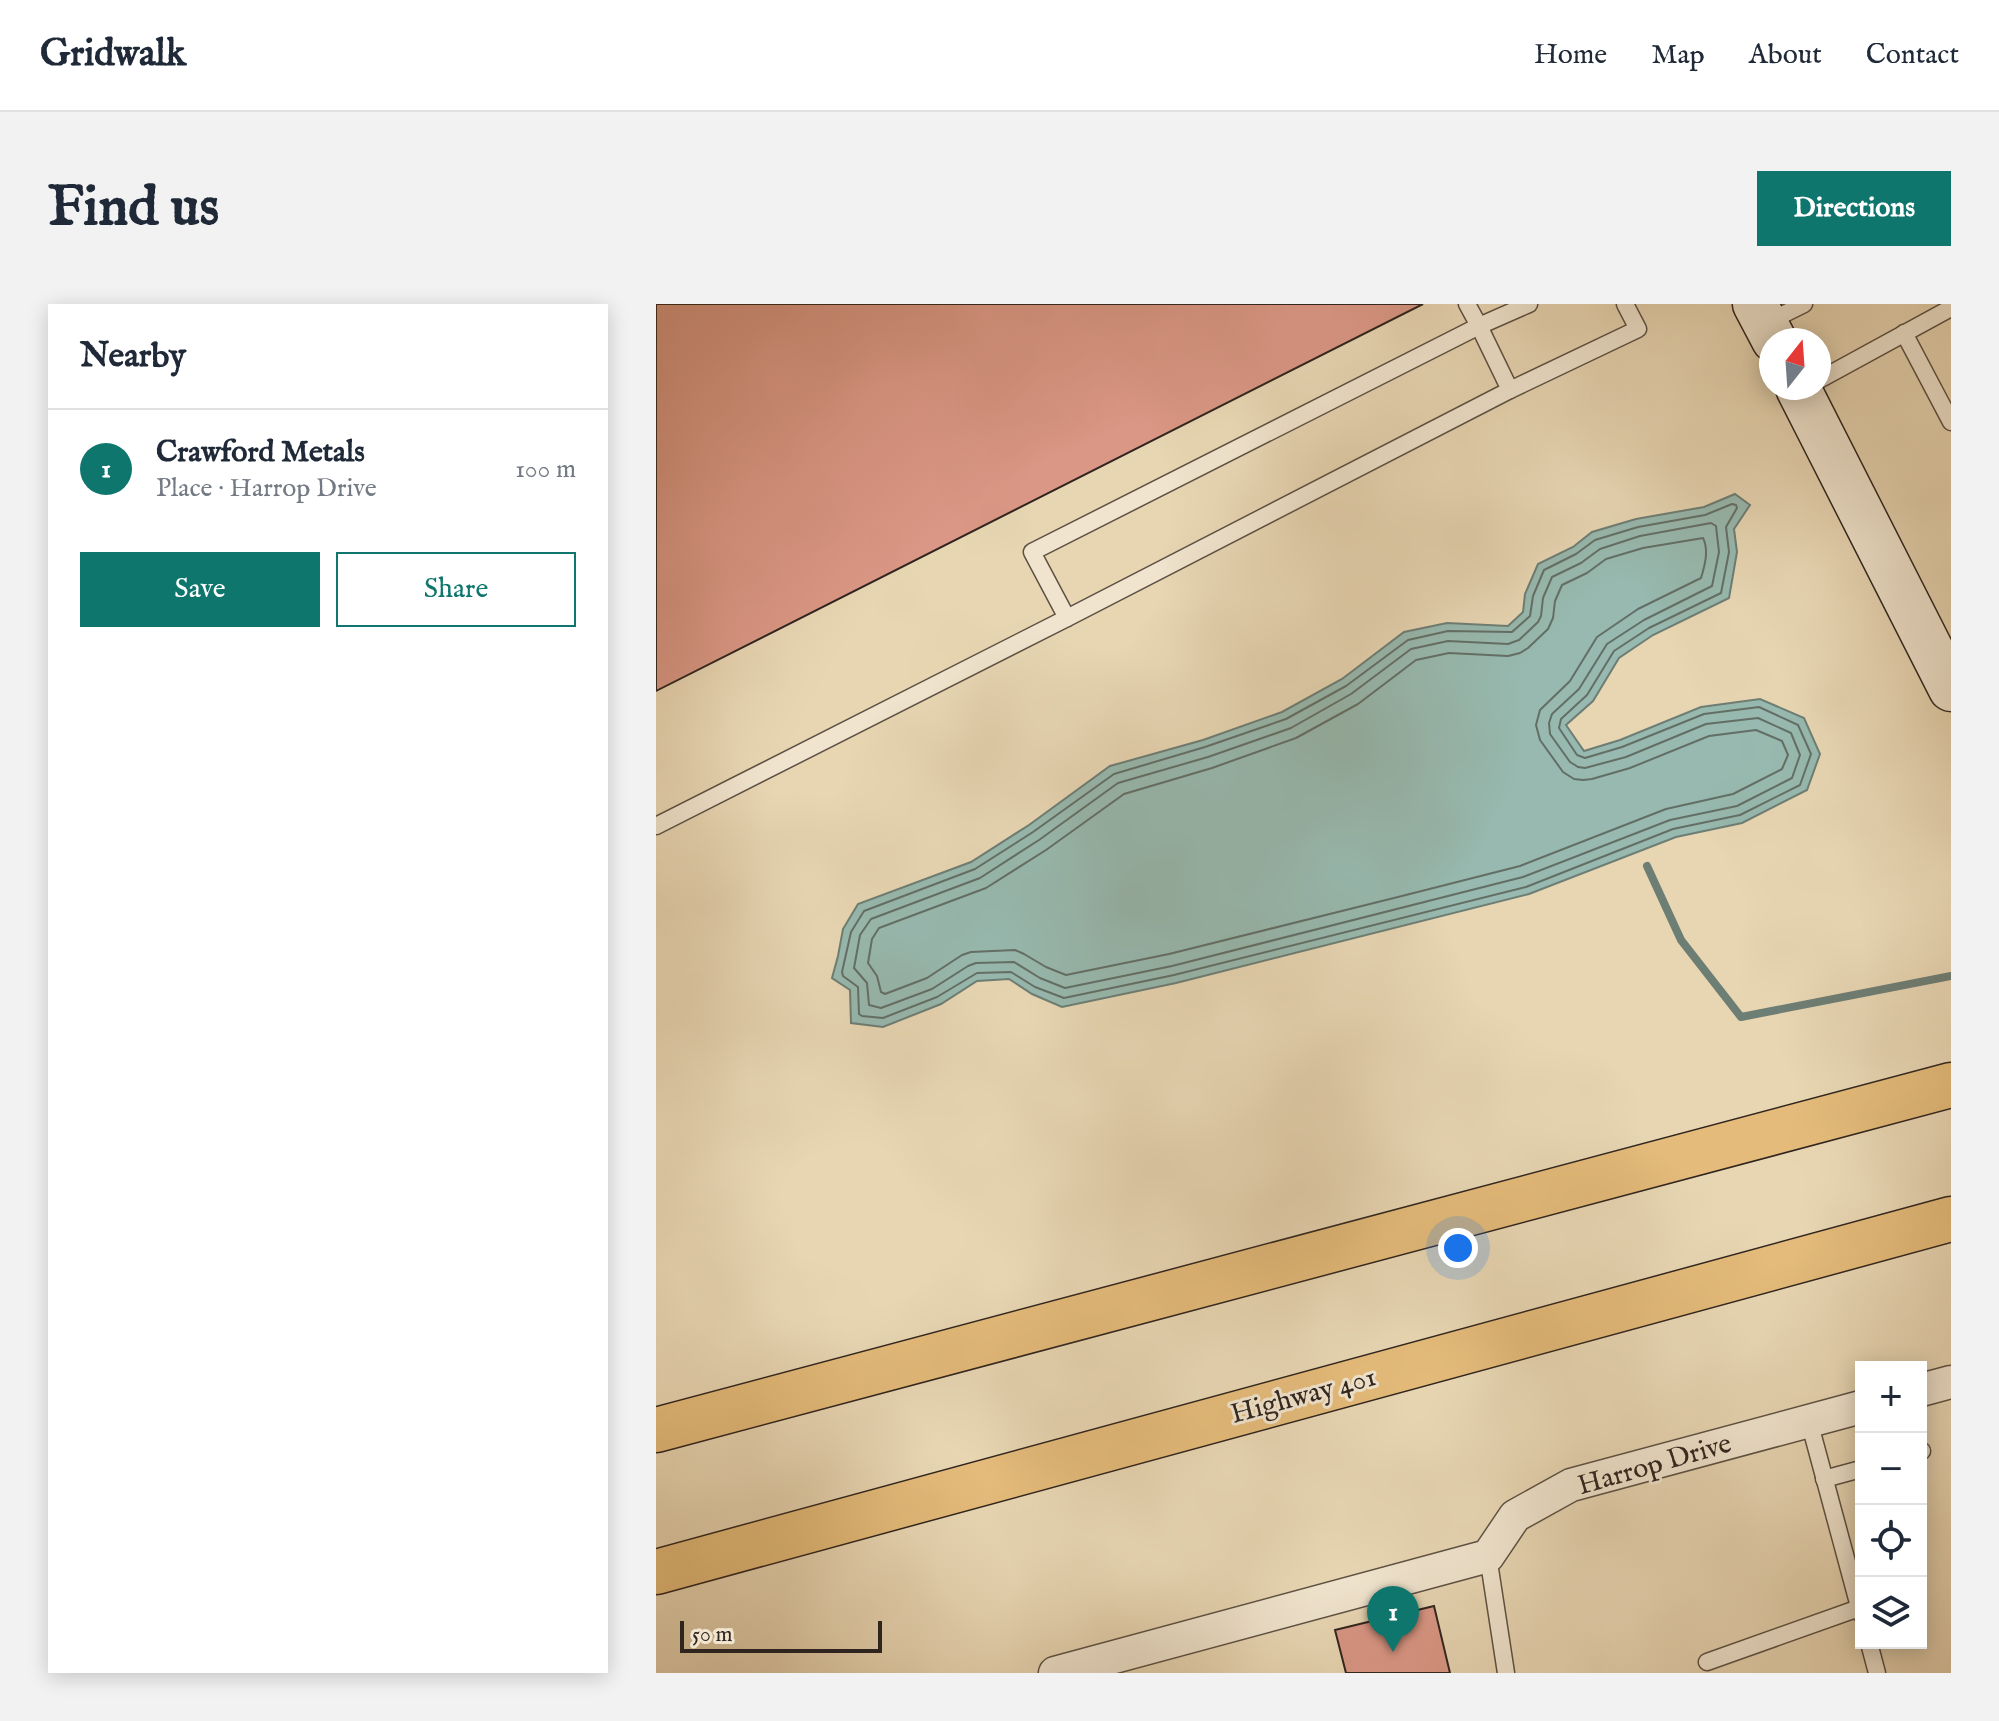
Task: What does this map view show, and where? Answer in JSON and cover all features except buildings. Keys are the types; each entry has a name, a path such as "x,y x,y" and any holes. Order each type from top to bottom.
{"highway":[{"path":"656,1430 1951,1085"},
{"name":"Highway 401","path":"656,1572 1951,1219"}],"street":[{"path":"1811,400 1951,689"},
{"path":"1927,1388 1951,1382"},
{"name":"Harrop Drive","path":"1488,1556 1515,1516 1571,1485 1855,1409"},
{"path":"1055,1673 1488,1556"}],"lane":[{"path":"1467,304 1510,390"},
{"path":"1067,618 1032,552 1479,326 1529,304"},
{"path":"656,826 1510,390 1638,329 1625,304"},
{"path":"1765,322 1804,304"},
{"path":"1831,373 1951,308"},
{"path":"1904,333 1951,422"},
{"path":"1809,1421 1855,1593"},
{"path":"1824,1479 1855,1471"},
{"path":"1488,1556 1506,1673"},
{"path":"1707,1662 1855,1613"},
{"path":"1871,1649 1877,1673"}],"water":[{"path":"1735,494 1750,505 1734,529 1737,552 1729,598 1653,635 1619,658 1593,701 1566,725 1584,751 1701,707 1760,699 1804,718 1820,754 1807,790 1742,823 1676,837 1529,894 1176,983 1062,1007 1032,994 1009,979 977,981 941,1004 883,1027 851,1023 850,990 832,978 843,929 858,904 971,862 1029,825 1110,766 1203,740 1282,712 1342,679 1404,632 1447,623 1508,626 1523,612 1525,594 1538,564 1573,547 1592,532 1636,519 1704,507"}],"waterway":[{"path":"1647,866 1681,940 1741,1017 1951,976"}],"place":[{"name":"Crawford Metals","path":"1393,1652"}]}
